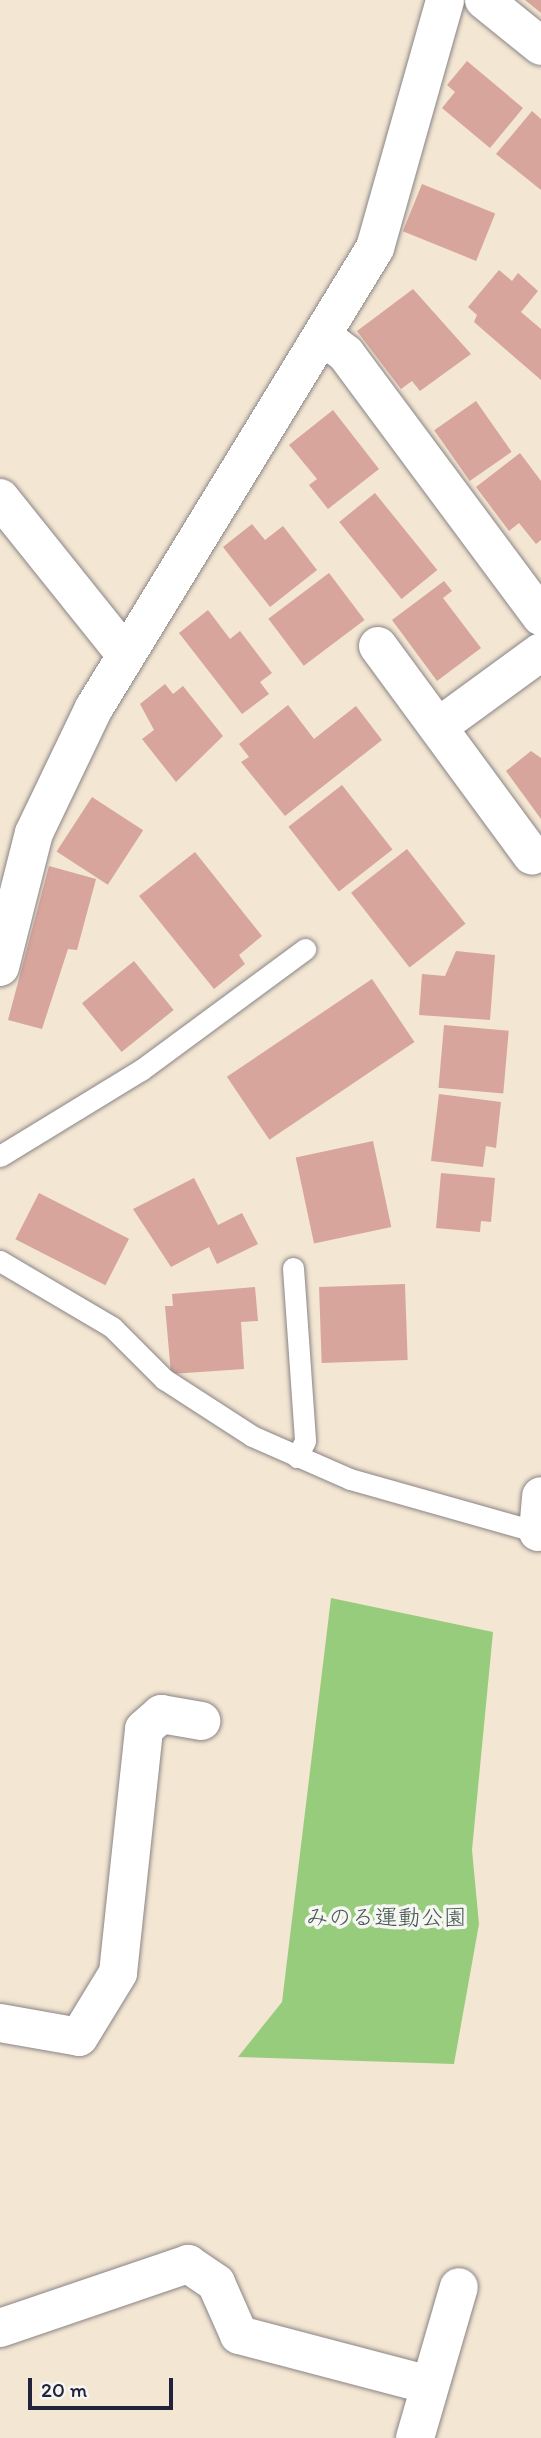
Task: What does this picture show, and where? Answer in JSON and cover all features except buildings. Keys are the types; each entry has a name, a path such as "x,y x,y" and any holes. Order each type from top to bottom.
{"street":[{"path":"0,967 34,833 125,654 325,338 375,248 445,0"},
{"path":"484,0 541,46"},
{"path":"325,338 346,354 541,617"},
{"path":"0,498 125,654"},
{"path":"379,646 532,856"},
{"path":"438,727 541,652"},
{"path":"0,2023 79,2037 118,1973 144,1728 160,1714 201,1721"},
{"path":"0,2328 188,2264 216,2283 239,2336 430,2385"},
{"path":"415,2438 459,2287"}],"lane":[{"path":"0,1156 141,1070 305,949"},
{"path":"0,1261 112,1327 195,1403 296,1457 540,1520"},
{"path":"293,1268 305,1441 296,1457"}],"green space":[{"name":"みのる運動公園","path":"331,1598 493,1632 472,1850 479,1924 454,2064 238,2057 282,2002"}]}
